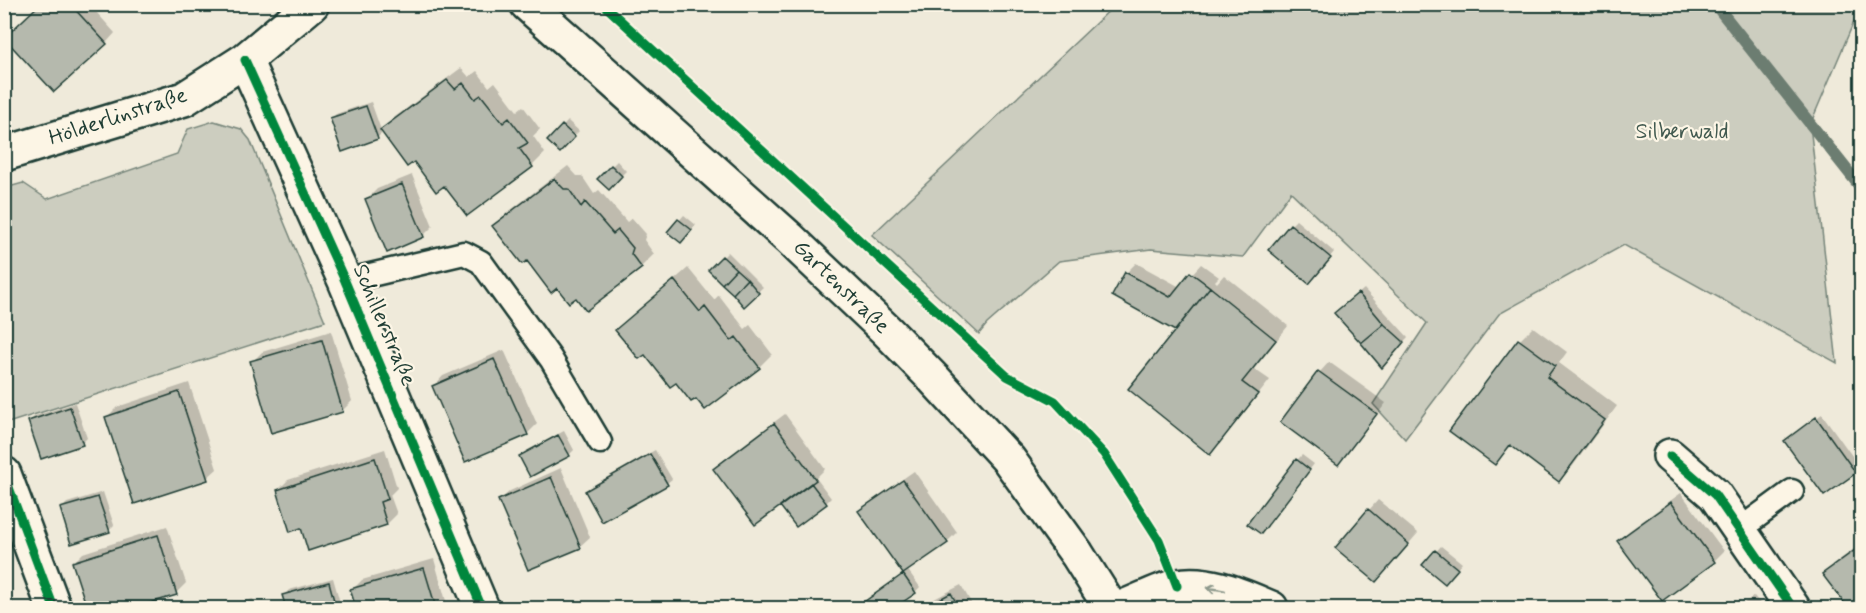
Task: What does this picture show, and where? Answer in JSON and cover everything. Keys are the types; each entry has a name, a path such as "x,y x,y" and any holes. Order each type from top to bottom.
{"street":[{"name":"Hölderlinstraße","path":"4,154 184,99 244,60 312,4"},
{"name":"Gartenstraße","path":"527,4 789,238 934,379 1009,460 1077,554 1111,609"},
{"name":"Schillerstraße","path":"244,60 345,281 482,609"},
{"path":"1670,456 1715,495 1793,609"},
{"path":"4,474 54,609"},
{"path":"1121,609 1177,586 1202,586 1231,591 1271,609"}],"lane":[{"name":"Schillerstraße","path":"345,281 464,253 481,262 550,359 600,442"},
{"path":"1739,530 1792,491"}],"green space":[{"name":"Silberwald","path":"1115,5 1861,5 1810,125 1837,363 1624,245 1499,314 1405,439 1373,404 1427,323 1291,192 1243,257 1151,249 1059,261 987,324 979,334 872,235"},
{"path":"214,121 241,129 250,140 325,321 5,424 5,188 23,183 47,199 177,154 188,129"}],"building":[{"path":"40,4 70,4 107,44 54,92 4,38"},
{"path":"447,80 455,89 463,83 475,99 481,95 503,123 509,118 528,143 519,148 533,167 467,216 444,186 436,192 414,162 407,167 380,130"},
{"path":"366,106 378,139 342,152 330,118"},
{"path":"562,125 575,137 560,153 547,141"},
{"path":"611,165 622,176 609,190 597,179"},
{"path":"554,179 564,189 569,189 581,207 585,202 613,234 618,230 633,248 631,254 642,268 586,311 576,298 569,303 557,288 551,293 527,261 522,264 492,226"},
{"path":"402,184 424,237 387,253 365,199"},
{"path":"678,219 692,230 681,243 667,232"},
{"path":"1290,224 1331,258 1309,284 1268,250"},
{"path":"722,256 736,269 722,284 708,270"},
{"path":"736,269 747,279 733,294 722,284"},
{"path":"1125,272 1170,297 1190,272 1210,287 1175,331 1112,296"},
{"path":"747,279 759,293 744,307 733,294"},
{"path":"674,280 700,312 705,307 731,341 736,337 760,368 705,410 696,399 691,402 676,383 670,387 645,355 639,359 615,330"},
{"path":"1210,287 1276,340 1242,382 1258,394 1210,455 1128,389"},
{"path":"1358,293 1384,324 1361,343 1334,313"},
{"path":"1384,324 1404,342 1382,368 1361,343"},
{"path":"1518,339 1555,366 1547,377 1605,420 1559,482 1510,445 1495,465 1449,431"},
{"path":"322,340 343,412 271,433 250,361"},
{"path":"494,359 528,435 465,462 432,386"},
{"path":"1318,371 1377,414 1338,465 1280,422"},
{"path":"179,392 208,480 134,504 105,417"},
{"path":"70,407 83,445 41,459 28,421"},
{"path":"1816,417 1856,473 1824,496 1784,441"},
{"path":"774,423 816,480 755,525 713,469"},
{"path":"558,435 570,456 530,477 519,456"},
{"path":"650,454 668,485 602,522 585,491"},
{"path":"375,458 388,499 380,502 387,525 308,551 301,528 290,532 277,490"},
{"path":"1296,459 1310,470 1261,534 1247,524"},
{"path":"551,477 581,548 528,570 498,500"},
{"path":"903,480 948,543 903,574 858,511"},
{"path":"811,483 827,504 796,527 780,506"},
{"path":"98,497 110,532 71,544 60,508"},
{"path":"1671,502 1715,562 1662,601 1617,541"},
{"path":"1368,509 1409,544 1376,582 1335,548"},
{"path":"158,535 177,595 133,608 87,608 72,562"},
{"path":"1862,545 1862,608 1848,608 1822,574"},
{"path":"1435,550 1458,569 1445,584 1422,565"},
{"path":"424,568 436,608 356,608 350,589"},
{"path":"903,574 916,593 894,608 857,607"},
{"path":"329,582 336,608 286,608 282,595"},
{"path":"951,593 959,608 923,608"}],"waterway":[{"path":"1715,4 1862,189"}],"cycle path":[{"path":"603,4 1007,376 1055,401 1104,454 1159,540 1177,586"},
{"path":"245,60 345,281 482,608"},
{"path":"1670,456 1715,495 1793,608"},
{"path":"4,474 54,608"}]}
